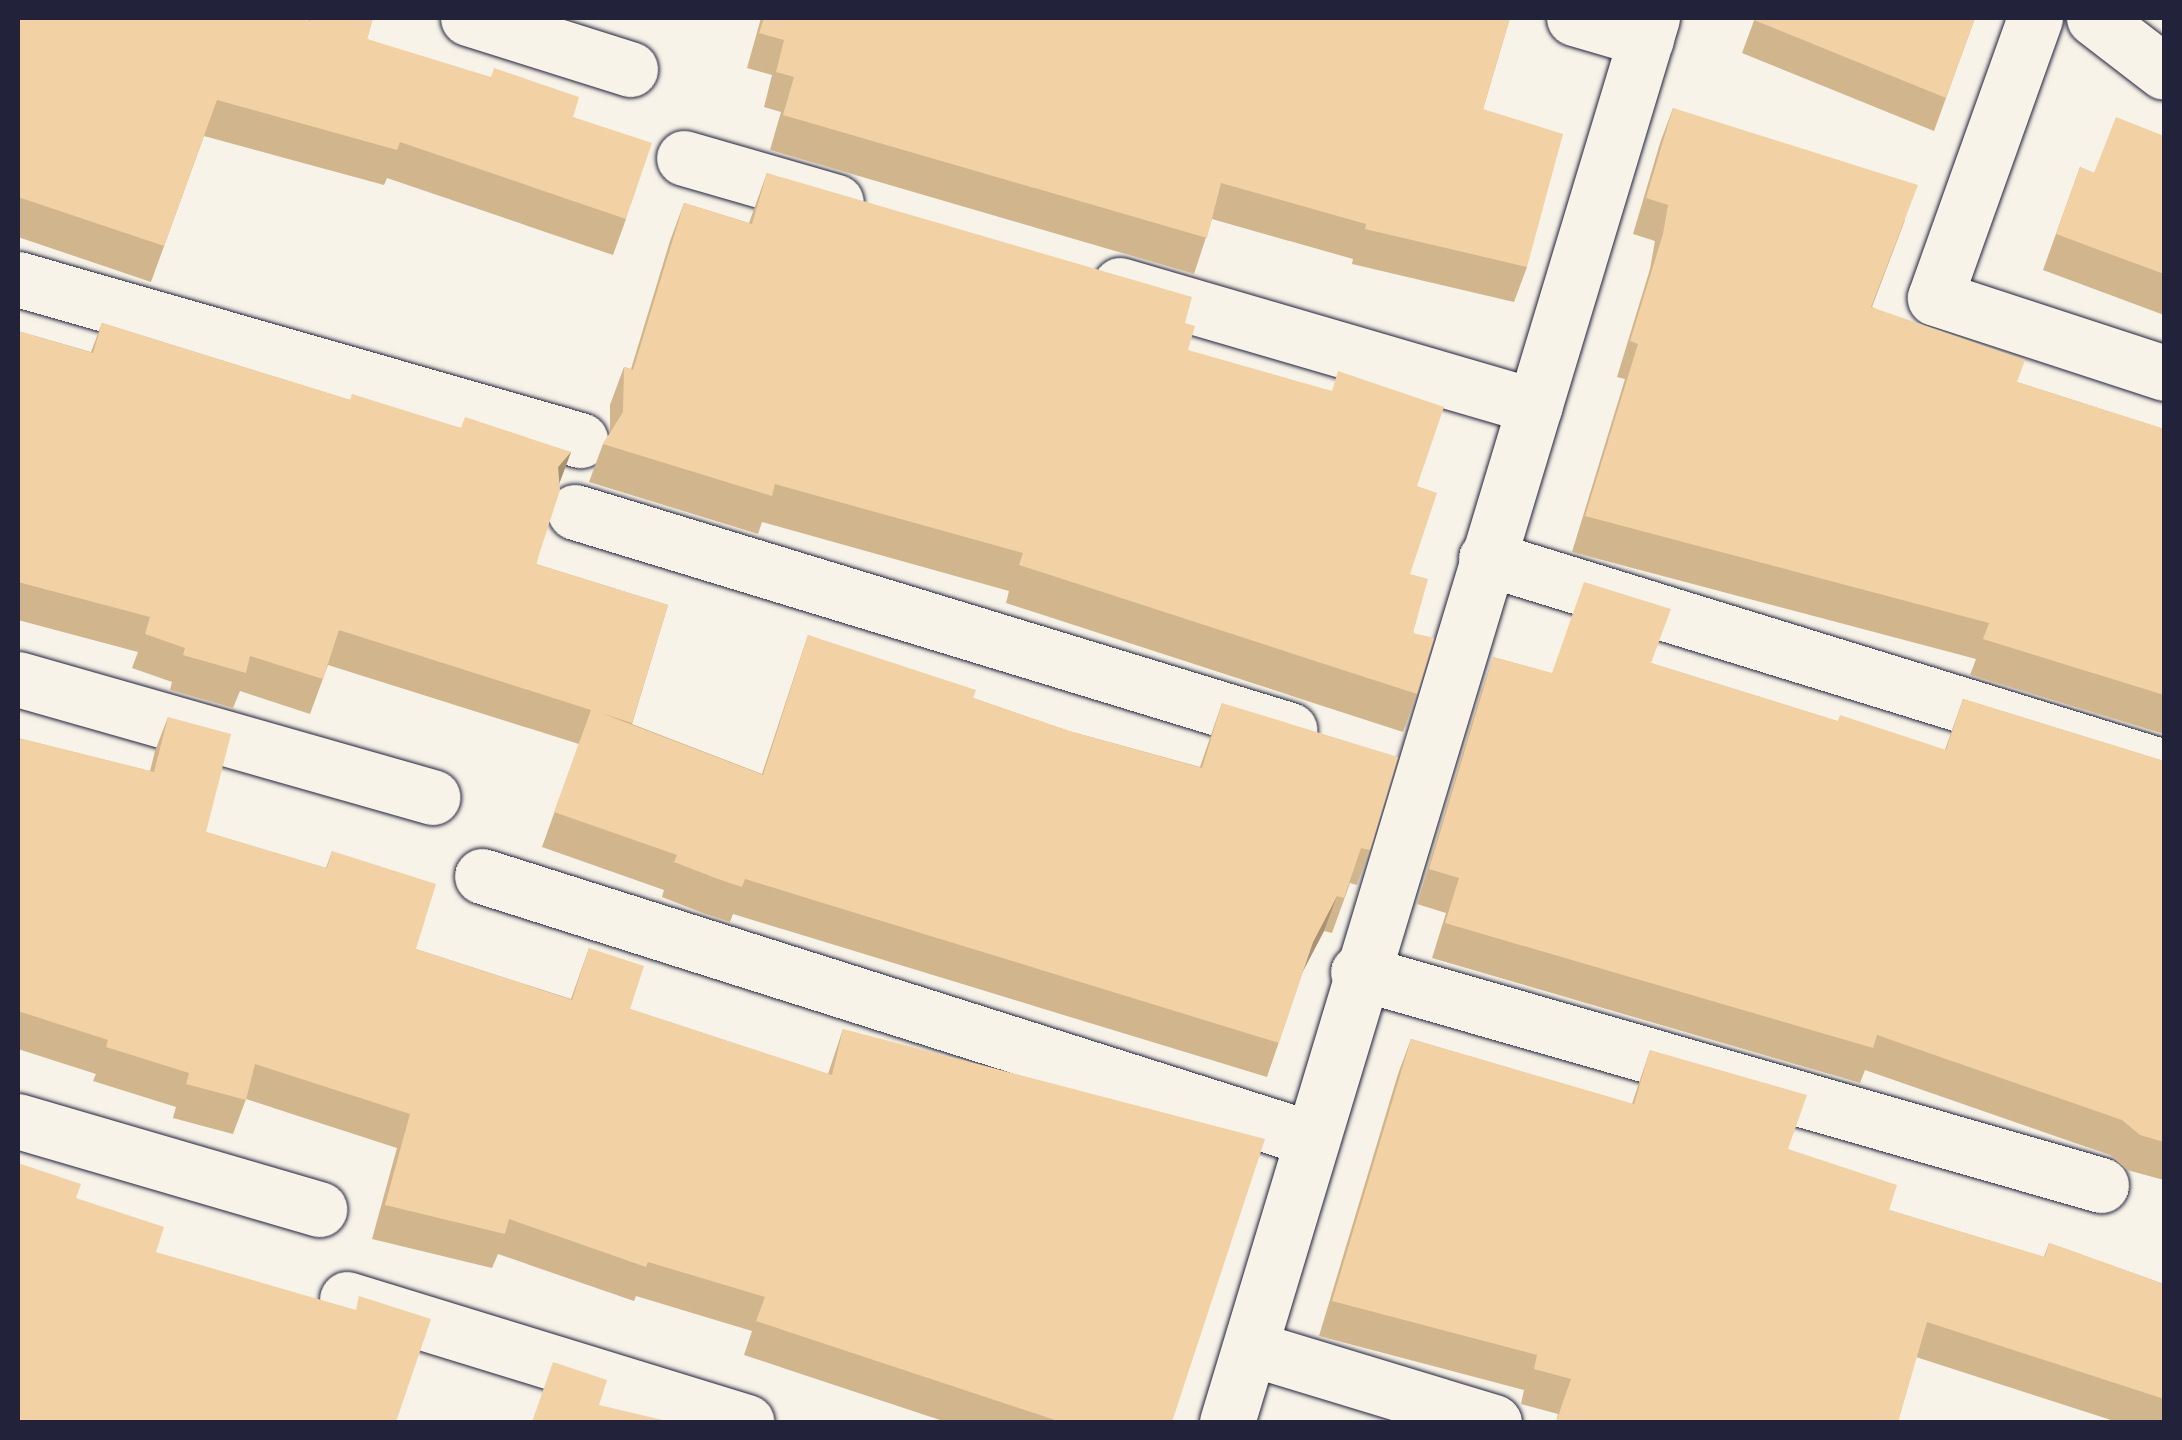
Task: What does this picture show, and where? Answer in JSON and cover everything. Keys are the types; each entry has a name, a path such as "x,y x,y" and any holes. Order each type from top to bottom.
{"street":[{"path":"468,18 630,69"},
{"path":"1226,1422 1358,972 1649,28 1574,18"},
{"path":"2035,18 1935,298 2164,373"},
{"path":"2094,18 2164,72"},
{"path":"684,158 892,218"},
{"path":"1062,268 1535,406"},
{"path":"18,279 580,440"},
{"path":"575,512 1422,770"},
{"path":"1486,558 2164,767"},
{"path":"18,678 433,797"},
{"path":"482,876 1309,1138"},
{"path":"1358,972 2101,1185"},
{"path":"18,1121 318,1209"},
{"path":"348,1299 748,1422"},
{"path":"1250,1348 1494,1422"}],"building":[{"path":"18,18 373,18 367,39 491,77 494,68 579,97 573,117 652,143 626,219 400,142 397,150 217,100 164,246 18,197"},
{"path":"764,18 1510,18 1483,109 1563,134 1527,267 1365,229 1366,224 1221,183 1207,238 783,115 794,77 776,72 784,40 759,33"},
{"path":"1755,18 1975,18 1946,98"},
{"path":"1673,108 1918,185 1871,307 2025,360 2017,382 2164,429 2164,695 1983,639 1989,623 1585,516 1638,344 1630,341 1663,234 1668,205 1646,198"},
{"path":"2116,117 2164,136 2164,274 2056,234 2080,167 2094,173"},
{"path":"767,173 1192,297 1185,323 1195,326 1188,350 1332,391 1338,371 1444,407 1417,486 1437,493 1410,574 1428,579 1413,633 1434,638 1417,694 1019,565 1023,553 775,484 772,496 603,444 623,412 624,367 633,370 684,203 752,224"},
{"path":"102,323 350,400 352,394 461,428 465,417 571,452 558,467 560,490 536,564 668,605 632,723 601,713 763,775 808,635 976,690 973,698 1069,731 1202,768 1222,703 1398,757 1370,850 1361,848 1344,898 1337,896 1313,942 1279,1043 745,879 742,887 674,862 677,855 554,812 591,710 339,630 323,679 250,656 246,673 183,655 185,648 145,634 150,617 18,582 18,331 93,353"},
{"path":"1584,582 1671,609 1651,663 1838,721 1840,715 1946,750 1963,699 2164,761 2164,1142 2140,1135 2122,1120 1877,1035 1873,1048 1445,923 1459,878 1429,869 1493,657 1552,673"},
{"path":"168,717 231,734 206,832 327,868 332,851 436,884 416,949 572,1000 589,948 644,966 630,1009 832,1075 843,1029 1265,1139 1172,1422 1061,1422 756,1321 765,1297 648,1262 646,1267 509,1219 505,1234 385,1205 410,1114 255,1064 246,1100 186,1084 189,1073 106,1047 108,1040 18,1011 18,738 154,772"},
{"path":"1411,1039 1634,1104 1650,1050 1807,1095 1788,1149 1897,1185 1889,1210 2045,1257 2049,1243 2164,1284 2164,1399 1927,1322 1898,1422 1556,1422 1571,1379 1534,1369 1537,1355 1332,1301"},
{"path":"18,1163 81,1184 76,1198 164,1227 156,1252 356,1310 359,1296 431,1319 396,1422 18,1422"},
{"path":"553,1362 607,1380 599,1405 671,1422 532,1422"}]}
